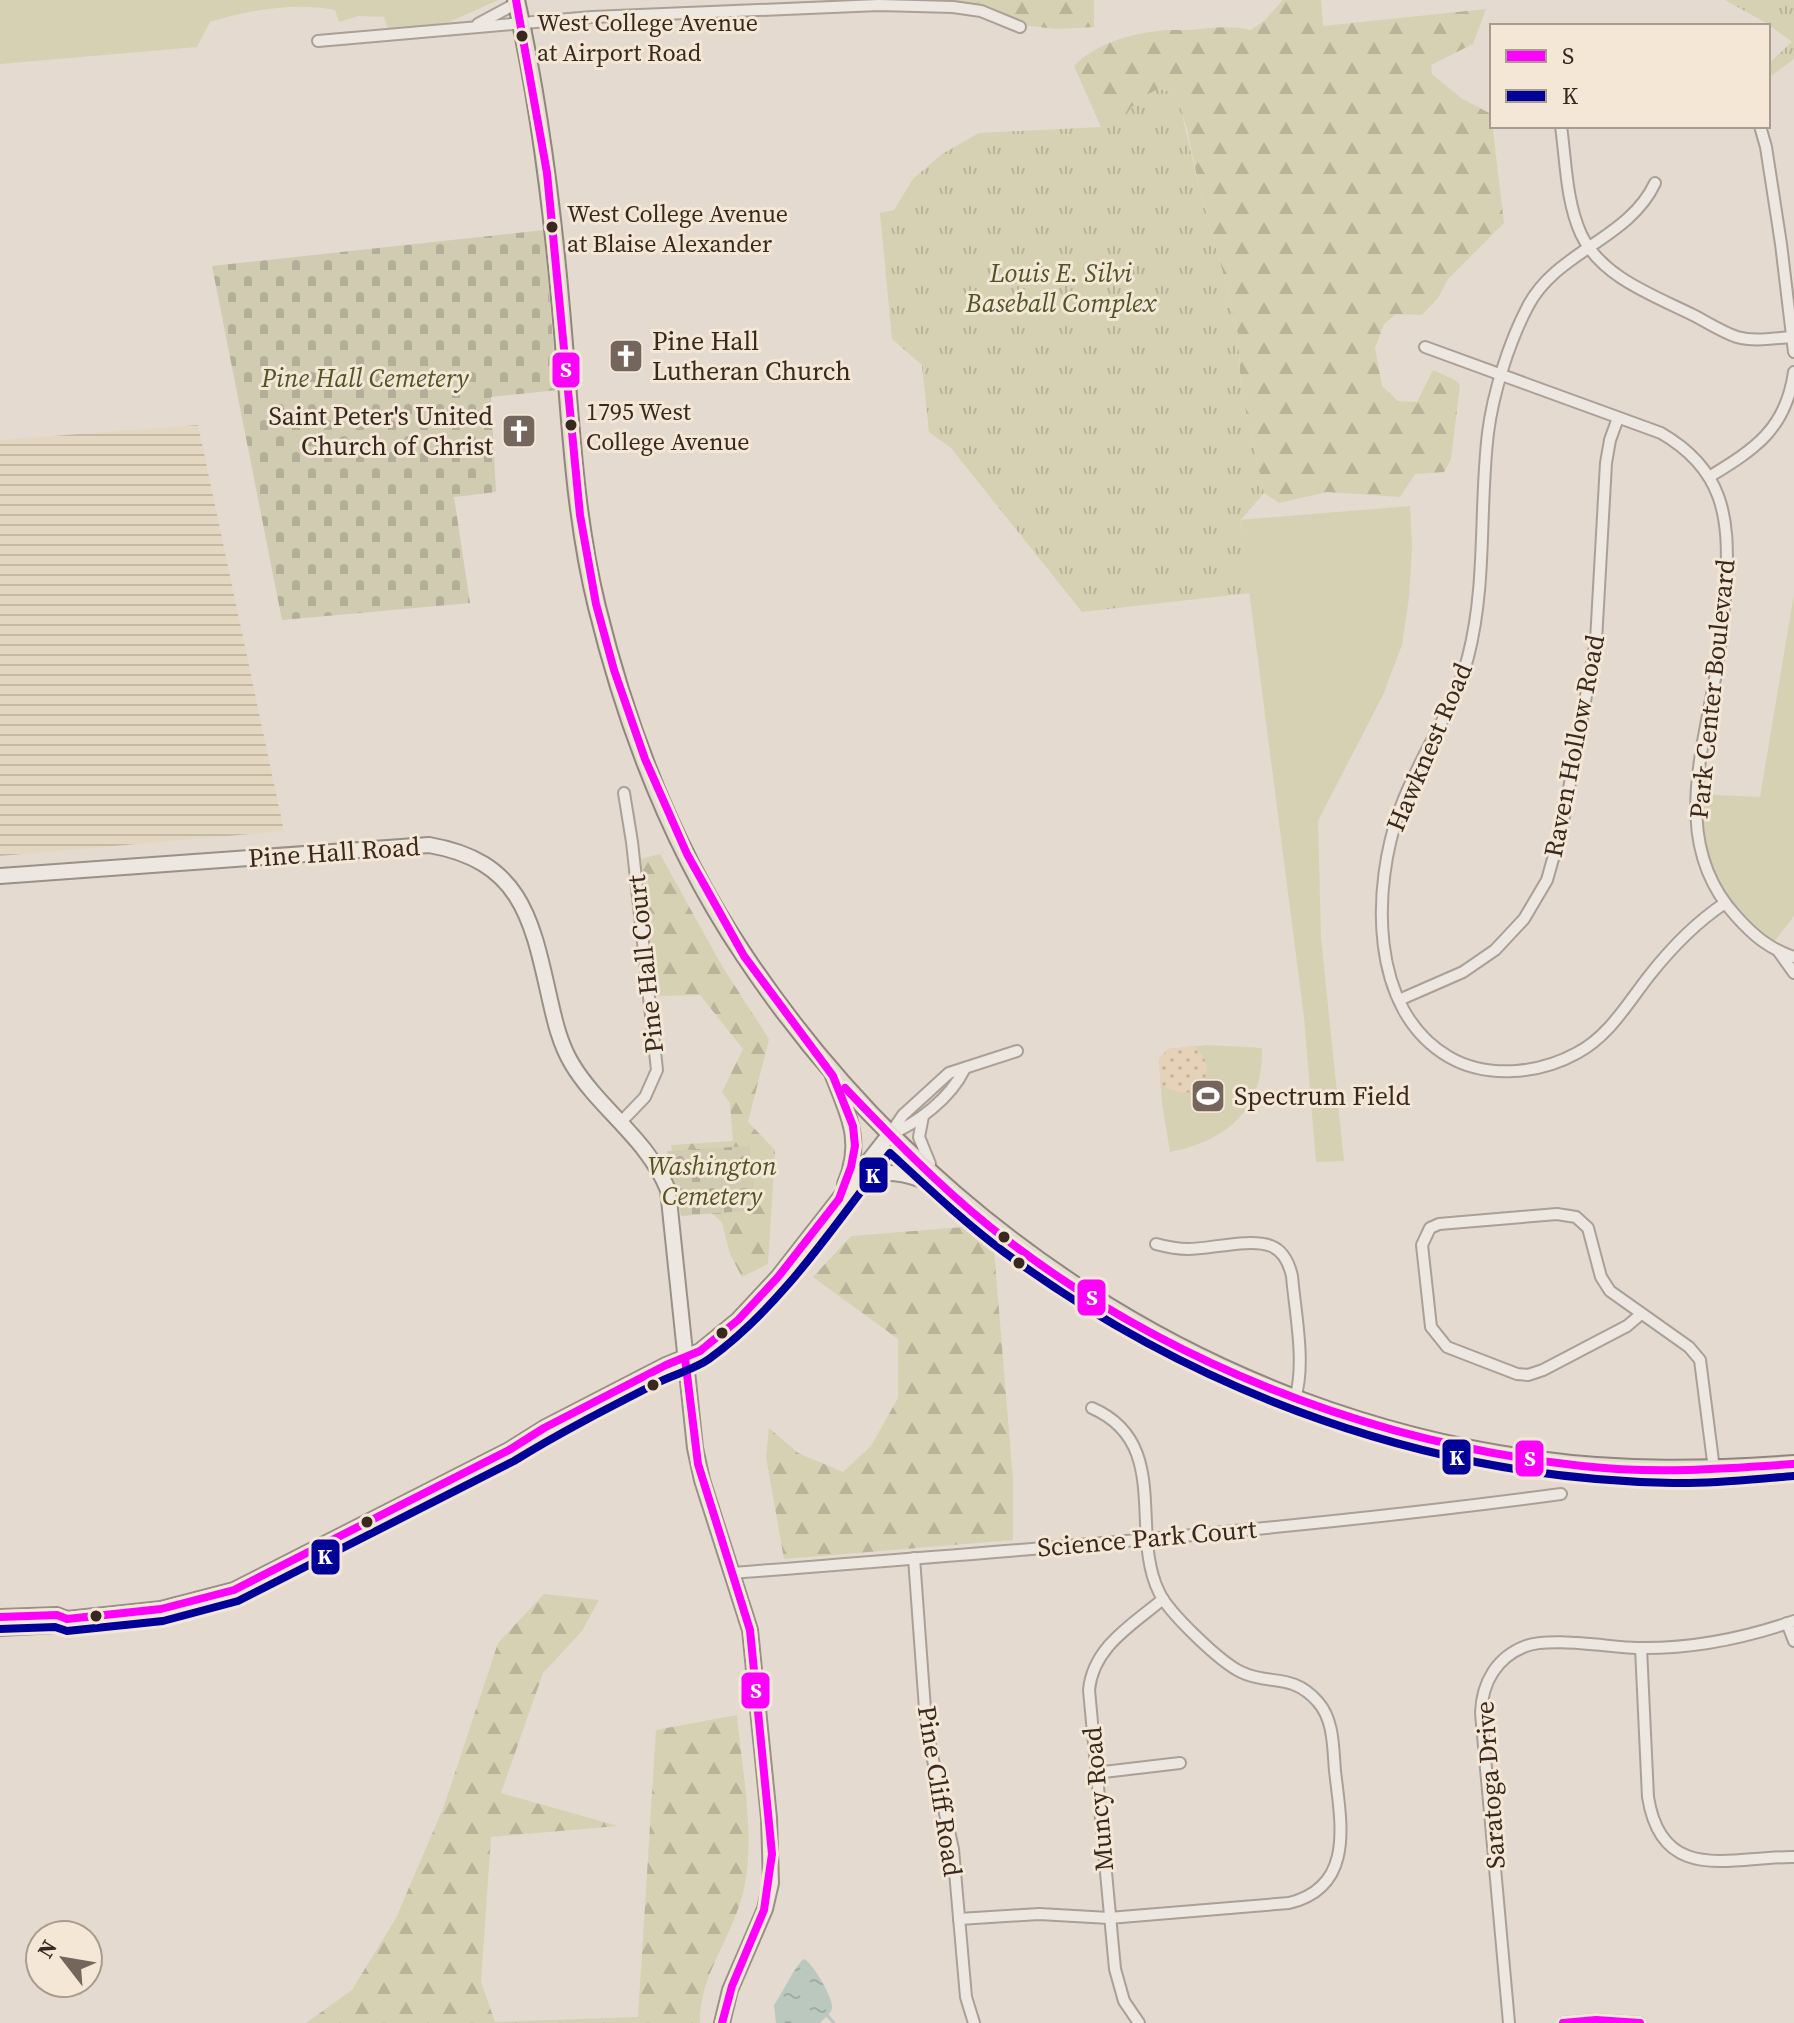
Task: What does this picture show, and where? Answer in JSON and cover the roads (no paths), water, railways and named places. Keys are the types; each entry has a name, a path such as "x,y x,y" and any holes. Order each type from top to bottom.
{"main road":[{"path":"516,1 549,186 580,515 596,604 614,670 658,793 715,907 744,956 833,1076 889,1135 948,1189 1031,1257 1145,1330 1219,1367 1295,1398 1400,1431 1508,1455 1579,1465 1672,1471 1794,1464"}],"street":[{"path":"476,25 516,1"},
{"path":"318,41 592,17 879,5 981,11 1020,27"},
{"path":"1561,128 1571,202 1588,247 1601,262 1623,279 1727,333 1752,339 1792,337"},
{"path":"1761,128 1777,216 1794,352"},
{"name":"Hawknest Road","path":"1655,183 1639,209 1560,267 1535,295 1524,315 1502,375 1488,432 1479,589 1470,648 1452,703 1401,806 1387,859 1383,925 1389,966 1399,1000 1409,1020 1428,1042 1452,1059 1466,1065 1505,1071 1552,1064 1577,1053 1604,1033 1677,943 1725,903"},
{"name":"Park Center Boulevard","path":"1425,347 1661,433 1680,444 1709,477 1723,505 1728,538 1721,643 1697,778 1695,822 1704,858 1725,903 1753,934 1779,952 1794,957"},
{"path":"1709,477 1750,452 1772,430 1788,400 1794,372"},
{"name":"Raven Hollow Road","path":"1399,1000 1463,972 1495,950 1524,919 1547,880 1562,827 1596,641 1607,453 1618,418"},
{"name":"Pine Hall Court","path":"621,1122 645,1097 657,1070 624,793"},
{"name":"Pine Hall Road","path":"0,876 416,844 443,847 467,855 501,878 523,905 537,940 563,1047 578,1073 651,1158 668,1190 698,1464 750,1630 772,1854 771,1883 765,1909 730,1990 722,2023"},
{"name":"Park Center Boulevard","path":"1779,952 1794,973"},
{"path":"0,1628 56,1625 67,1619 161,1609 234,1590 509,1450 544,1428 666,1365 700,1351 752,1306 903,1115 949,1073 1017,1051"},
{"path":"889,1135 913,1125 957,1083 964,1070"},
{"path":"833,1076 854,1135 851,1167 839,1199"},
{"path":"925,1112 919,1130 921,1146 926,1159 948,1189"},
{"path":"839,1199 860,1181 883,1172 907,1173 948,1189"},
{"path":"1640,1315 1627,1326 1543,1370 1528,1375 1517,1374 1453,1350 1435,1334 1427,1309 1423,1240 1430,1228 1439,1224 1557,1214 1576,1217 1588,1228 1605,1286 1640,1315 1689,1347 1700,1360 1714,1469"},
{"path":"1156,1244 1186,1249 1260,1243 1282,1253 1292,1276 1299,1362 1299,1385 1295,1398"},
{"path":"959,1919 1039,1914 1109,1918 1301,1900 1321,1887 1333,1872 1340,1854 1340,1813 1331,1730 1318,1701 1295,1684 1241,1672 1170,1610 1156,1585 1147,1539 1146,1499 1139,1457 1119,1427 1092,1408"},
{"name":"Science Park Court","path":"732,1573 1147,1539 1384,1516 1561,1494"},
{"name":"Pine Cliff Road","path":"914,1558 925,1709 953,1849 966,1997 974,2023"},
{"name":"Muncy Road","path":"1139,2023 1119,1990 1109,1918 1089,1699 1093,1668 1110,1644 1163,1599"},
{"path":"0,1617 57,1615 67,1619"},
{"path":"1791,1622 1794,1641"},
{"name":"Saratoga Drive","path":"1509,2023 1481,1713 1491,1674 1501,1662 1530,1645 1562,1643 1641,1648 1722,1639 1791,1622"},
{"path":"1641,1648 1648,1797 1660,1831 1679,1850 1705,1862 1794,1857"},
{"path":"1095,1773 1180,1763"},
{"path":"1563,2023 1596,2020 1640,2023"}],"water":[{"path":"804,1959 826,1989 832,2003 831,2010 820,2023 776,2023 774,2005"}],"waterway":[{"path":"827,2015 834,2023"}],"place":[{"name":"West College Avenue at Airport Road","path":"522,36"},
{"name":"West College Avenue at Blaise Alexander","path":"552,227"},
{"name":"Pine Hall Lutheran Church","path":"626,356"},
{"name":"1795 West College Avenue","path":"571,425"},
{"name":"Saint Peter's United Church of Christ","path":"519,431"},
{"name":"Spectrum Field","path":"1208,1096"}],"park label":[{"name":"Louis E. Silvi Baseball Complex","path":"1061,288"},
{"name":"Pine Hall Cemetery","path":"365,378"},
{"name":"Washington Cemetery","path":"712,1181"}]}
